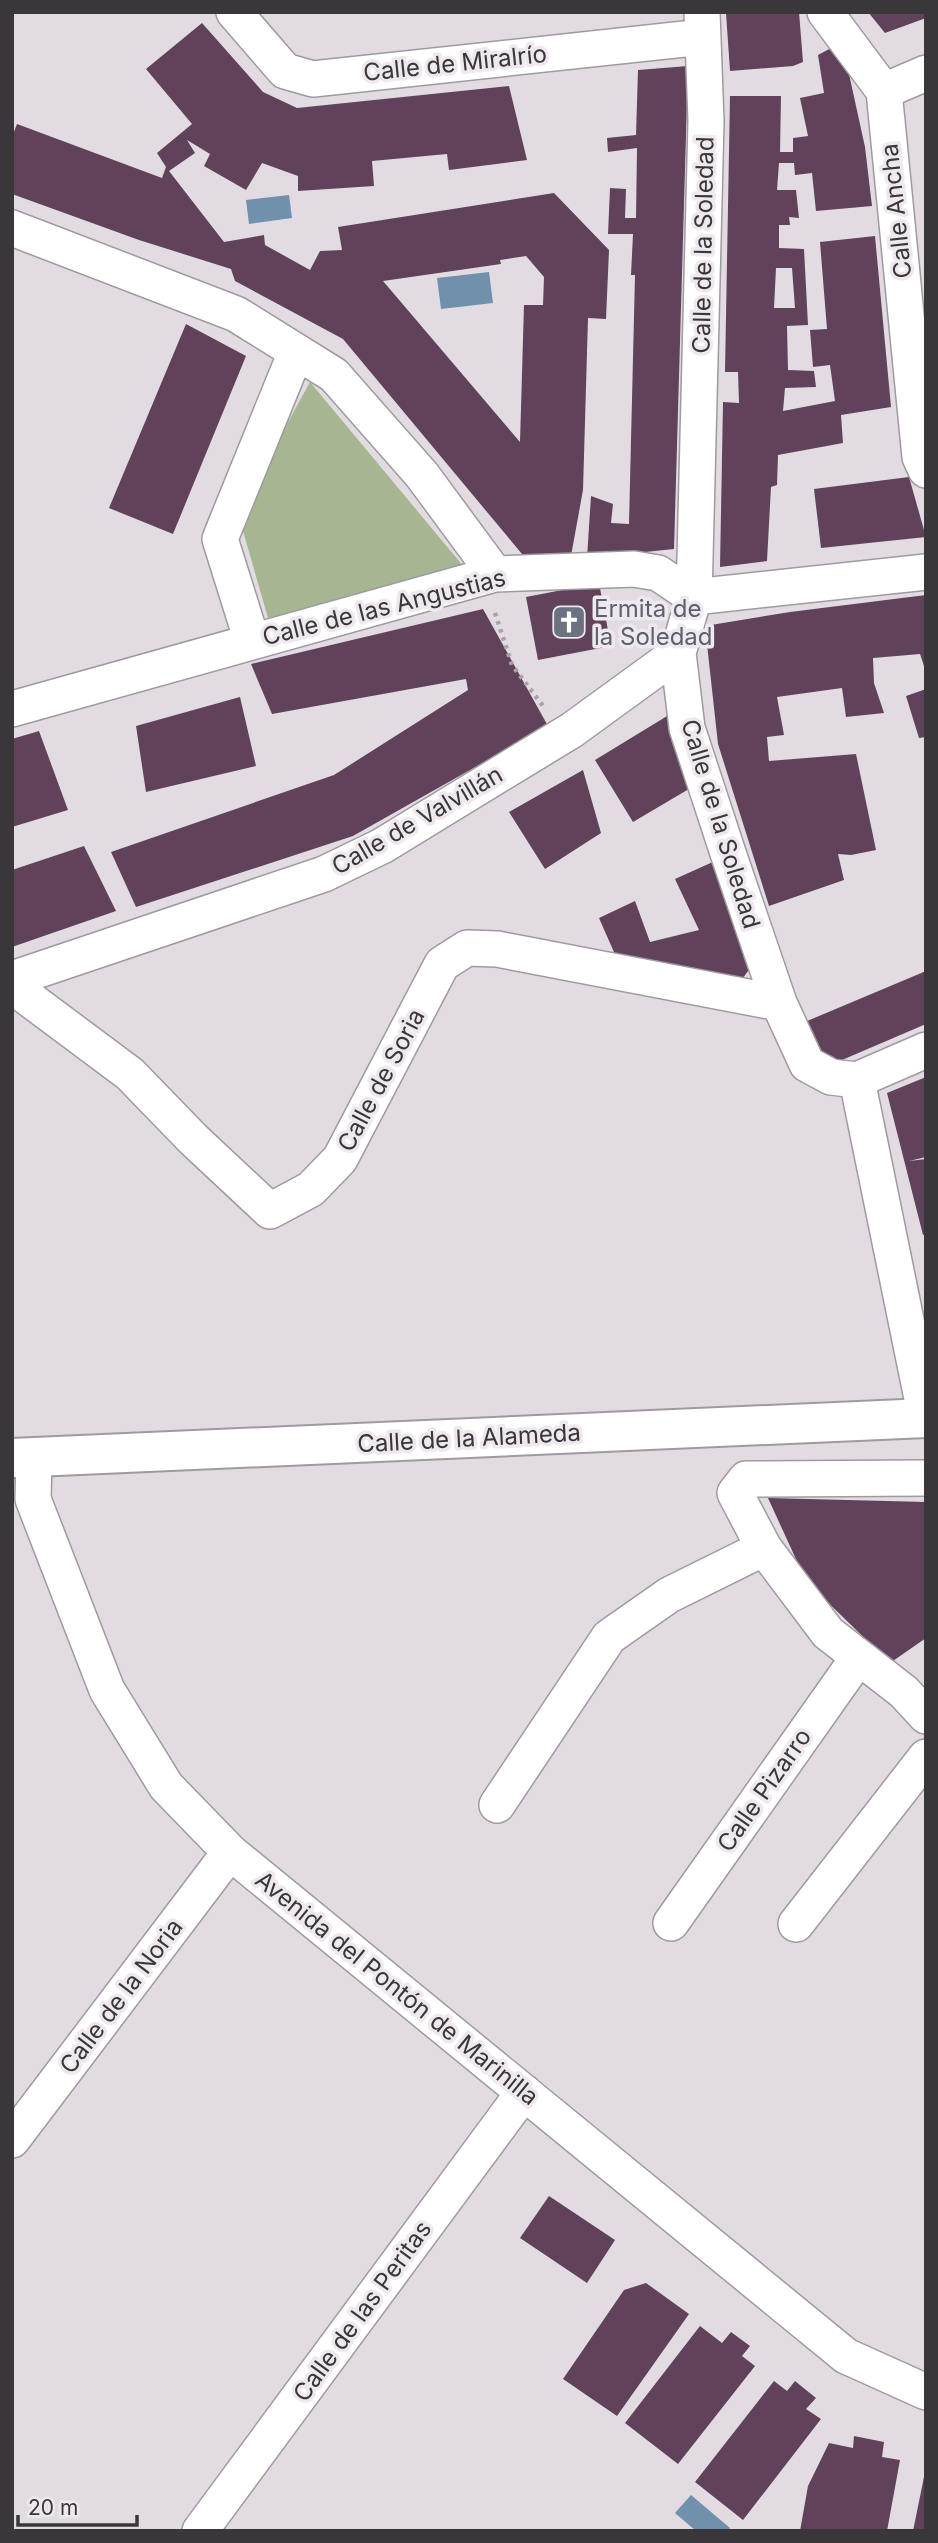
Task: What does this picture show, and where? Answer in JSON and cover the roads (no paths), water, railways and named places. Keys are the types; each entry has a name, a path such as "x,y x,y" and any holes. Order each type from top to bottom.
{"street":[{"name":"Calle de Miralrío","path":"234,12 285,71 313,79 703,24"},
{"path":"825,12 884,91 926,73"},
{"name":"Calle de la Soledad","path":"703,24 706,121 694,597 678,653 687,728 779,1003 807,1064 831,1077 857,1080"},
{"name":"Calle Ancha","path":"884,91 920,384 920,457 926,470"},
{"path":"12,228 236,314 334,375 422,475 489,575"},
{"path":"252,641 220,539 296,352"},
{"name":"Calle de las Angustias","path":"12,709 489,575 635,569 658,573 694,597"},
{"path":"694,597 926,572"},
{"name":"Calle de Valvillán","path":"12,979 324,874 382,846 565,735 678,653"},
{"name":"Calle de Soria","path":"12,986 130,1074 193,1139 270,1211 311,1189 341,1159 442,964 467,948 497,949 779,1003"},
{"path":"926,1050 857,1080 926,1418"},
{"name":"Calle de la Alameda","path":"23,1458 926,1418"},
{"name":"Avenida del Pontón de Marinilla","path":"23,1458 22,1511 107,1690 166,1786 230,1852 846,2356 926,2392"},
{"path":"918,1693 858,1658 828,1633 764,1548 735,1493 746,1479 926,1478"},
{"path":"497,1805 609,1637 669,1595 764,1548"},
{"name":"Calle Pizarro","path":"671,1923 858,1658"},
{"path":"796,1924 926,1757"},
{"name":"Calle de la Noria","path":"12,2140 230,1852"},
{"name":"Calle de las Peritas","path":"200,2531 524,2092"}],"water":[{"path":"289,195 292,218 249,224 246,200"},
{"path":"489,272 493,303 441,309 437,278"},
{"path":"691,2495 730,2528 728,2531 696,2531 675,2513"}],"place":[{"name":"Ermita de la Soledad","path":"569,622"}]}
